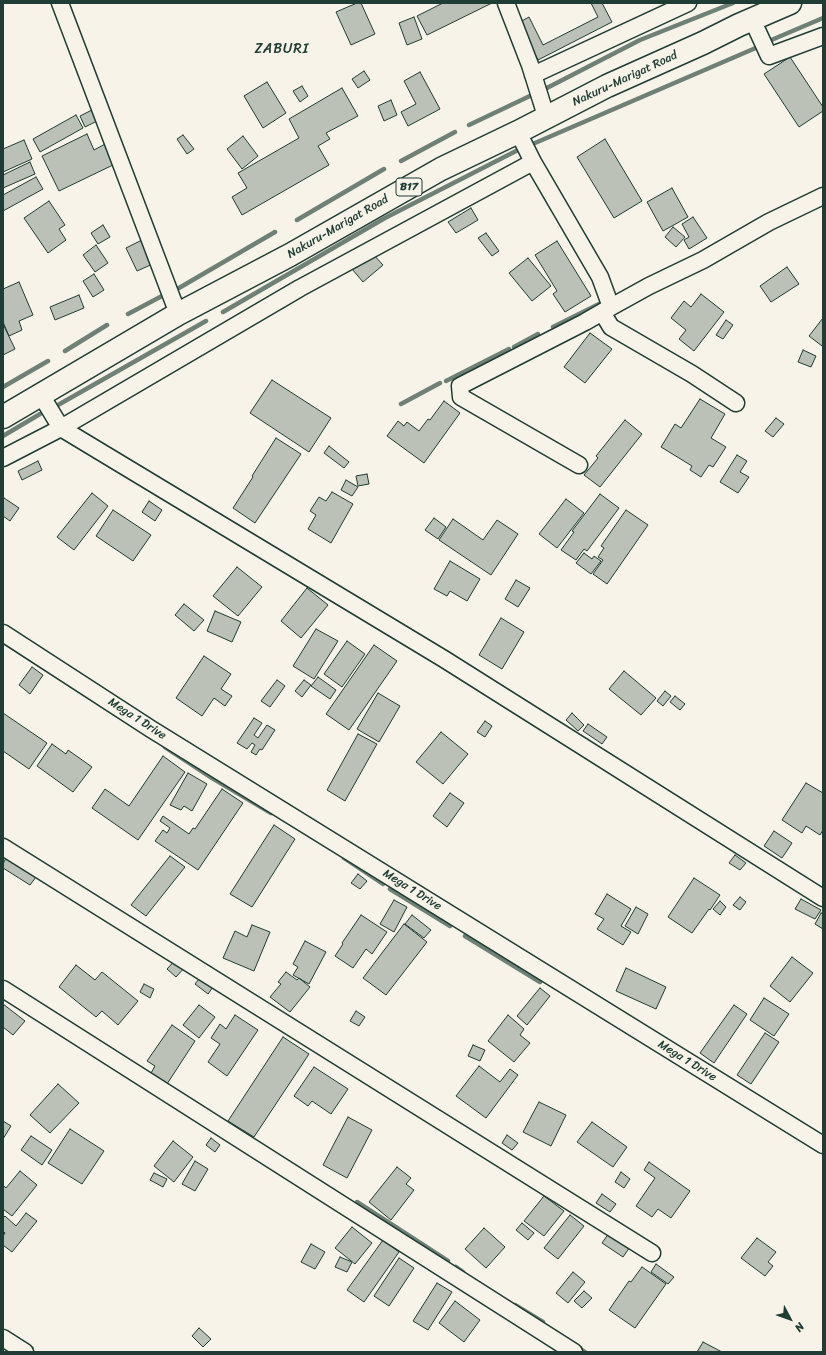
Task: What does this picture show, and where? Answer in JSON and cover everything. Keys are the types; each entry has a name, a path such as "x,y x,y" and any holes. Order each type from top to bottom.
{"main road":[{"name":"Nakuru-Marigat Road","path":"3,417 178,314 290,255 441,169 608,86 752,19 790,3"}],"street":[{"path":"60,3 178,314"},
{"path":"506,3 533,75 546,116"},
{"path":"533,75 688,3"},
{"path":"752,19 770,56 823,36"},
{"path":"518,132 533,162 600,277 611,326 692,374 736,403"},
{"path":"3,458 61,428 300,288 533,162"},
{"path":"579,465 461,397 460,386 585,322 649,286 703,260 769,222 823,196"},
{"path":"41,395 61,428 444,659 823,898"},
{"name":"Mega 1 Drive","path":"3,633 151,729 823,1145"},
{"path":"3,847 652,1253"},
{"path":"3,990 574,1352"},
{"path":"3,1338 25,1352"}],"building":[{"path":"357,3 361,3 375,34 351,45 336,12"},
{"path":"443,3 492,3 427,35 417,16"},
{"path":"591,3 602,3 612,22 538,60 518,23 529,17 543,45 598,17"},
{"path":"414,17 422,39 407,45 399,23"},
{"path":"790,57 823,107 823,111 799,127 764,74"},
{"path":"364,71 370,80 358,88 352,79"},
{"path":"420,72 440,109 408,126 401,112 416,104 404,81"},
{"path":"267,82 286,113 263,128 244,96"},
{"path":"302,86 308,96 300,102 293,91"},
{"path":"342,88 358,116 326,133 330,139 318,146 329,165 242,215 232,197 247,188 238,173 299,138 289,119"},
{"path":"391,100 397,115 384,121 378,106"},
{"path":"92,110 97,121 85,127 80,116"},
{"path":"76,115 83,128 40,152 33,139"},
{"path":"87,134 94,150 105,144 115,164 59,191 42,156"},
{"path":"183,135 194,149 187,154 177,139"},
{"path":"243,136 258,156 242,169 227,149"},
{"path":"605,139 642,201 614,218 577,157"},
{"path":"24,140 32,159 3,172 3,149"},
{"path":"30,162 35,174 3,188 3,175"},
{"path":"36,177 43,189 3,211 3,195"},
{"path":"672,188 688,217 663,231 647,202"},
{"path":"49,201 65,225 59,229 66,240 48,253 24,218"},
{"path":"471,208 478,220 456,233 448,222"},
{"path":"693,217 707,238 689,249 684,240 689,237 682,224"},
{"path":"103,225 110,237 98,244 91,233"},
{"path":"673,227 685,237 676,247 665,237"},
{"path":"486,233 499,251 492,256 478,238"},
{"path":"144,239 155,263 137,271 126,248"},
{"path":"557,241 591,296 565,312 553,294 557,291 535,255"},
{"path":"96,245 108,263 95,272 83,255"},
{"path":"372,253 383,265 363,282 352,269"},
{"path":"528,258 551,286 532,301 509,273"},
{"path":"787,267 799,284 771,302 760,286"},
{"path":"94,274 104,290 93,297 83,281"},
{"path":"19,282 33,315 19,321 22,330 9,336 3,322 3,289"},
{"path":"701,294 724,312 694,351 679,339 686,330 671,318 684,301 691,307"},
{"path":"79,295 84,308 55,320 50,307"},
{"path":"823,318 823,345 822,346 809,336"},
{"path":"726,320 733,325 723,339 716,335"},
{"path":"3,324 15,349 3,355"},
{"path":"590,333 612,349 585,383 564,367"},
{"path":"803,350 816,356 811,367 798,362"},
{"path":"272,380 331,418 309,452 250,413"},
{"path":"700,399 725,414 711,438 726,447 713,467 709,465 701,477 690,470 692,466 661,447 675,424 681,428"},
{"path":"444,401 460,413 424,463 387,436 398,421 404,426 407,422 419,431 428,419 430,420"},
{"path":"776,418 784,424 773,437 765,431"},
{"path":"625,420 642,434 600,487 584,475 598,458 596,456"},
{"path":"276,438 301,454 255,523 233,508"},
{"path":"329,446 349,462 344,468 324,453"},
{"path":"737,455 747,461 740,472 749,477 738,493 720,482"},
{"path":"38,461 42,470 22,480 18,471"},
{"path":"367,474 369,484 358,486 356,476"},
{"path":"346,480 358,487 352,496 341,490"},
{"path":"332,492 353,504 331,543 308,529 316,515 310,511 319,497 326,501"},
{"path":"92,493 108,506 74,550 57,537"},
{"path":"600,494 619,508 587,551 584,549 576,560 561,550 574,532 572,531"},
{"path":"4,498 19,508 10,521 3,516"},
{"path":"566,499 584,513 557,548 539,534"},
{"path":"149,501 162,510 155,521 142,512"},
{"path":"113,510 151,535 133,561 96,536"},
{"path":"626,510 648,525 607,584 593,574 603,560 598,557 604,548 601,546"},
{"path":"434,518 446,527 438,539 425,530"},
{"path":"453,519 483,540 497,520 518,534 491,575 439,540"},
{"path":"584,553 592,559 594,556 601,561 591,574 576,563"},
{"path":"450,561 480,579 467,601 450,591 447,596 434,589"},
{"path":"237,567 262,587 238,616 213,596"},
{"path":"516,580 530,588 518,607 505,599"},
{"path":"307,588 328,605 301,638 281,621"},
{"path":"184,604 204,620 194,631 175,615"},
{"path":"215,611 241,622 232,642 207,631"},
{"path":"501,618 524,632 502,669 479,655"},
{"path":"316,629 338,641 314,679 293,666"},
{"path":"347,641 365,654 342,687 324,674"},
{"path":"374,645 397,661 349,730 326,714"},
{"path":"204,656 231,674 221,689 232,696 225,706 214,698 202,716 176,698"},
{"path":"32,667 43,675 30,694 19,685"},
{"path":"624,671 656,698 641,715 609,689"},
{"path":"318,677 336,690 330,699 311,686"},
{"path":"277,680 285,686 270,707 261,701"},
{"path":"304,680 311,685 302,697 295,691"},
{"path":"665,691 671,696 663,706 657,701"},
{"path":"378,693 400,706 379,742 357,729"},
{"path":"675,696 685,704 680,710 670,702"},
{"path":"3,713 47,743 29,769 3,751"},
{"path":"572,713 584,725 578,731 566,720"},
{"path":"254,718 262,723 254,735 258,738 267,725 275,730 262,750 260,749 256,755 251,752 255,745 252,743 247,749 237,743"},
{"path":"485,721 492,726 485,737 477,732"},
{"path":"588,724 607,737 602,744 583,731"},
{"path":"441,732 468,754 443,784 416,762"},
{"path":"358,734 377,744 345,801 327,790"},
{"path":"52,744 66,754 68,750 92,767 73,792 37,766"},
{"path":"163,756 185,772 138,840 92,808 105,789 129,806"},
{"path":"188,773 207,784 192,811 184,806 181,810 170,805"},
{"path":"806,783 823,793 823,830 820,835 806,826 802,833 782,820"},
{"path":"222,789 243,803 198,870 155,841 163,830 167,833 170,828 160,821 163,816 189,834 193,828 195,829"},
{"path":"450,793 464,803 447,827 433,816"},
{"path":"274,825 295,839 252,907 230,894"},
{"path":"774,831 792,843 782,858 764,846"},
{"path":"735,855 746,863 740,870 729,863"},
{"path":"170,856 185,867 146,916 131,905"},
{"path":"6,858 36,877 30,885 3,868"},
{"path":"358,874 367,881 360,889 351,883"},
{"path":"694,878 720,895 692,933 668,917"},
{"path":"607,894 631,909 621,926 631,932 623,945 597,929 604,919 595,914"},
{"path":"740,897 746,902 740,910 733,905"},
{"path":"801,899 821,910 815,919 795,909"},
{"path":"394,900 407,907 394,932 380,924"},
{"path":"720,901 726,907 720,915 713,909"},
{"path":"636,907 648,914 638,934 625,926"},
{"path":"821,913 823,914 823,929 815,924"},
{"path":"361,915 387,932 372,954 366,949 353,968 335,956"},
{"path":"412,915 431,930 424,938 405,924"},
{"path":"404,924 427,942 386,995 363,978"},
{"path":"252,925 270,932 254,971 223,958 235,931 247,937"},
{"path":"305,941 326,952 309,984 293,975 298,967 293,964"},
{"path":"792,957 813,973 790,1002 770,986"},
{"path":"177,958 186,966 176,977 167,969"},
{"path":"76,965 95,980 102,972 138,1001 118,1025 102,1011 96,1017 59,987"},
{"path":"626,968 666,987 656,1009 616,991"},
{"path":"286,972 297,980 299,978 310,987 290,1012 270,997 281,984 278,982"},
{"path":"202,975 215,984 208,994 195,984"},
{"path":"144,984 154,989 150,998 140,992"},
{"path":"540,988 550,996 527,1025 517,1016"},
{"path":"764,998 789,1014 774,1036 750,1020"},
{"path":"3,1004 25,1021 13,1035 3,1027"},
{"path":"199,1005 215,1017 199,1038 183,1025"},
{"path":"734,1005 747,1014 714,1063 700,1053"},
{"path":"356,1011 365,1017 359,1026 350,1021"},
{"path":"235,1015 258,1030 227,1076 208,1062 220,1044 211,1038 220,1024 226,1029"},
{"path":"508,1015 524,1029 520,1035 530,1043 514,1062 488,1041"},
{"path":"172,1025 195,1041 167,1084 151,1073 155,1066 147,1061"},
{"path":"765,1033 779,1042 751,1084 737,1075"},
{"path":"283,1037 309,1054 254,1137 228,1121"},
{"path":"473,1045 485,1050 480,1061 468,1056"},
{"path":"479,1066 500,1082 510,1069 518,1075 486,1118 456,1096"},
{"path":"314,1067 348,1089 331,1114 312,1101 308,1106 294,1096"},
{"path":"58,1084 79,1103 50,1133 30,1115"},
{"path":"539,1102 566,1115 551,1146 523,1132"},
{"path":"348,1117 372,1130 347,1178 323,1165"},
{"path":"3,1121 11,1126 3,1139"},
{"path":"592,1122 627,1147 613,1167 577,1142"},
{"path":"70,1129 104,1151 82,1184 48,1163"},
{"path":"507,1135 518,1143 512,1150 502,1143"},
{"path":"31,1136 52,1150 42,1165 21,1150"},
{"path":"211,1138 220,1145 215,1152 206,1145"},
{"path":"173,1141 193,1157 174,1182 154,1166"},
{"path":"195,1161 208,1169 195,1191 182,1184"},
{"path":"649,1162 690,1191 671,1218 658,1209 652,1217 636,1206 655,1178 644,1170"},
{"path":"397,1167 411,1178 406,1184 414,1190 391,1220 369,1202"},
{"path":"20,1171 37,1185 12,1216 3,1209 3,1185 6,1188"},
{"path":"621,1172 630,1179 624,1188 615,1182"},
{"path":"154,1173 167,1179 163,1187 150,1180"},
{"path":"602,1194 616,1204 610,1212 596,1203"},
{"path":"544,1196 564,1211 544,1236 524,1221"},
{"path":"26,1213 37,1221 12,1252 3,1245 3,1236 5,1233 3,1231 3,1218 5,1216 16,1226"},
{"path":"570,1215 584,1226 558,1259 544,1248"},
{"path":"522,1223 534,1233 528,1240 516,1230"},
{"path":"352,1227 372,1243 355,1264 335,1248"},
{"path":"484,1228 505,1247 486,1268 465,1249"},
{"path":"609,1233 630,1247 623,1257 602,1243"},
{"path":"757,1238 776,1252 768,1262 773,1266 765,1276 741,1258"},
{"path":"383,1240 399,1252 364,1302 347,1290"},
{"path":"311,1244 325,1252 315,1269 301,1262"},
{"path":"340,1257 352,1262 347,1272 335,1267"},
{"path":"399,1258 414,1268 389,1306 374,1296"},
{"path":"656,1264 674,1277 668,1284 651,1272"},
{"path":"642,1267 666,1284 635,1328 609,1310 629,1281 631,1282"},
{"path":"573,1272 585,1282 568,1303 556,1293"},
{"path":"437,1283 452,1292 428,1330 413,1321"},
{"path":"584,1291 592,1298 582,1308 574,1301"},
{"path":"455,1301 480,1320 464,1342 439,1323"},
{"path":"199,1328 211,1339 203,1347 192,1336"},
{"path":"703,1342 722,1352 697,1352"}],"waterway":[{"path":"543,90 640,40 733,3"},
{"path":"769,41 823,18"},
{"path":"535,143 758,47"},
{"path":"469,125 532,95"},
{"path":"401,161 455,132"},
{"path":"223,312 385,218 518,150"},
{"path":"297,220 384,169"},
{"path":"179,288 275,232"},
{"path":"128,314 162,296"},
{"path":"553,327 601,303"},
{"path":"58,405 206,321"},
{"path":"65,351 107,325"},
{"path":"514,347 538,334"},
{"path":"446,381 509,349"},
{"path":"3,387 48,361"},
{"path":"401,404 440,383"},
{"path":"3,436 40,414"},
{"path":"165,747 212,778 271,813"},
{"path":"344,858 383,884"},
{"path":"390,889 450,926"},
{"path":"465,936 540,982"},
{"path":"357,1202 448,1261"},
{"path":"456,1267 463,1272"},
{"path":"515,1305 543,1322"}],"district":[{"name":"ZABURI","path":"282,49"}]}
